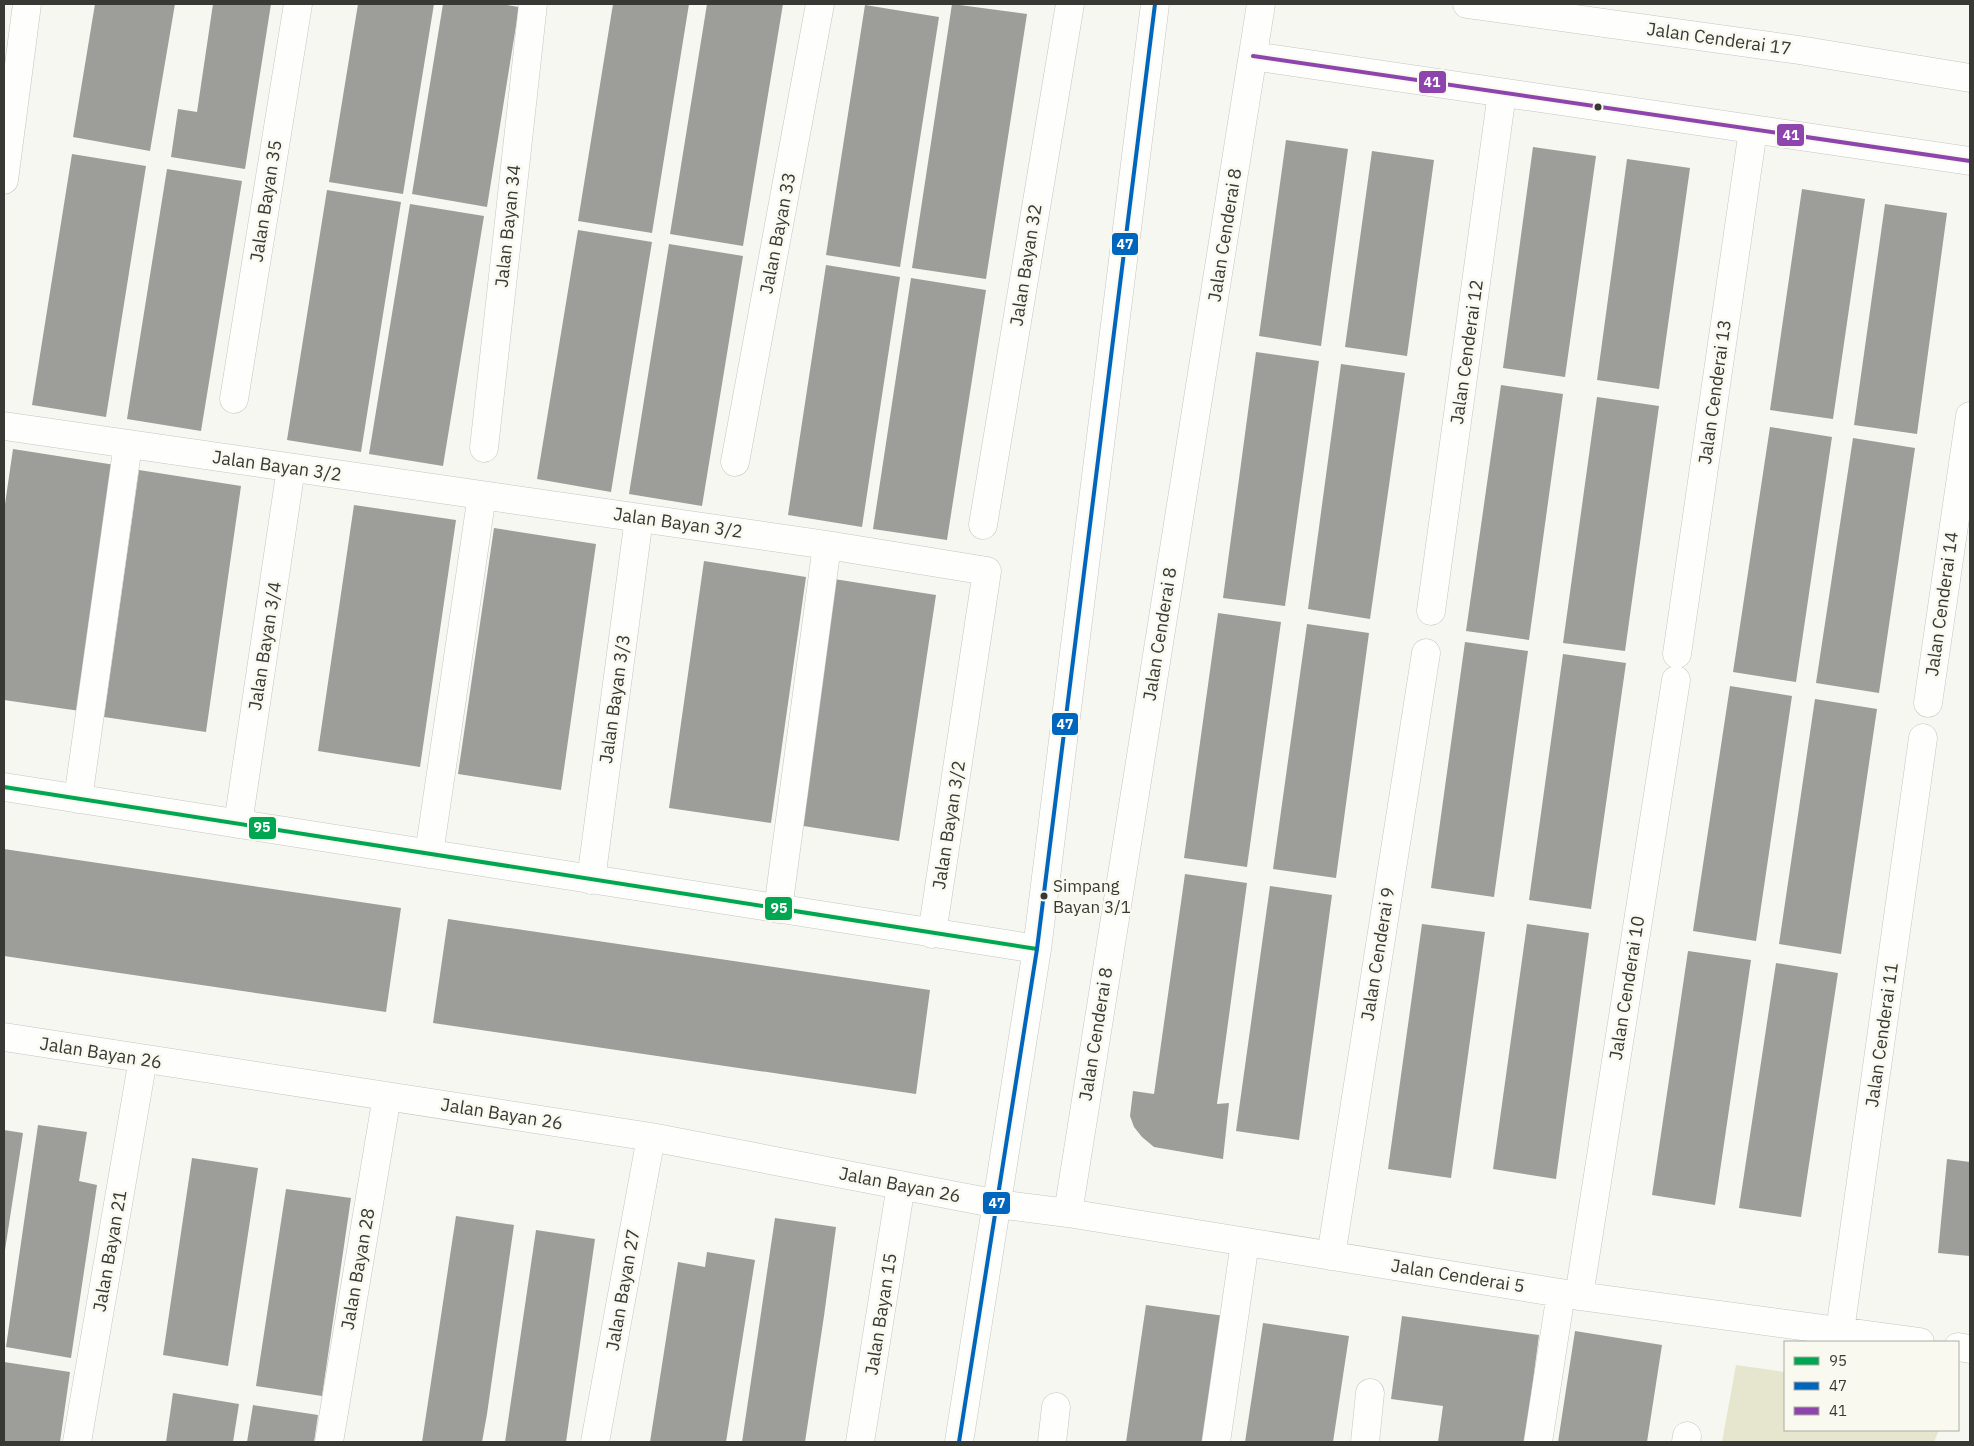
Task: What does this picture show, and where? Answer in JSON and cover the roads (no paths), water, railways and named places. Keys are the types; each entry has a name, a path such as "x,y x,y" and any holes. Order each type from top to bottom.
{"street":[{"path":"4,180 27,4"},
{"name":"Jalan Bayan 35","path":"234,399 298,4"},
{"name":"Jalan Bayan 34","path":"484,448 533,4"},
{"name":"Jalan Bayan 33","path":"735,462 820,4"},
{"name":"Jalan Bayan 32","path":"982,525 1070,4"},
{"path":"959,1442 1037,949 1155,4"},
{"name":"Jalan Cenderai 8","path":"1068,1213 1261,4"},
{"name":"Jalan Cenderai 17","path":"1467,4 1799,50 1970,78"},
{"path":"1253,56 1970,161"},
{"name":"Jalan Cenderai 12","path":"1431,611 1502,93"},
{"name":"Jalan Cenderai 13","path":"1676,667 1753,130"},
{"name":"Jalan Cenderai 14","path":"1928,703 1970,416"},
{"name":"Jalan Bayan 3/2","path":"4,426 827,545 988,571 932,934"},
{"path":"78,799 128,444"},
{"name":"Jalan Bayan 3/4","path":"238,824 291,468"},
{"path":"429,854 482,495"},
{"name":"Jalan Bayan 3/3","path":"591,880 639,518"},
{"path":"778,909 827,545"},
{"name":"Jalan Cenderai 9","path":"1331,1256 1426,653"},
{"name":"Jalan Cenderai 10","path":"1538,1442 1570,1294 1676,667"},
{"name":"Jalan Cenderai 11","path":"1840,1331 1924,738"},
{"path":"4,788 1037,949"},
{"name":"Jalan Bayan 26","path":"4,1037 651,1137 998,1204"},
{"name":"Jalan Bayan 21","path":"77,1442 143,1059"},
{"name":"Jalan Bayan 28","path":"329,1442 387,1096"},
{"name":"Jalan Bayan 27","path":"595,1442 651,1137"},
{"name":"Jalan Bayan 15","path":"860,1442 901,1185"},
{"name":"Jalan Cenderai 5","path":"998,1204 1068,1213 1570,1294 1913,1341"},
{"path":"1216,1442 1245,1242"},
{"path":"1364,1442 1370,1394"},
{"path":"1052,1442 1056,1407"}],"place":[{"name":"Simpang Bayan 3/1","path":"1044,896"}]}
